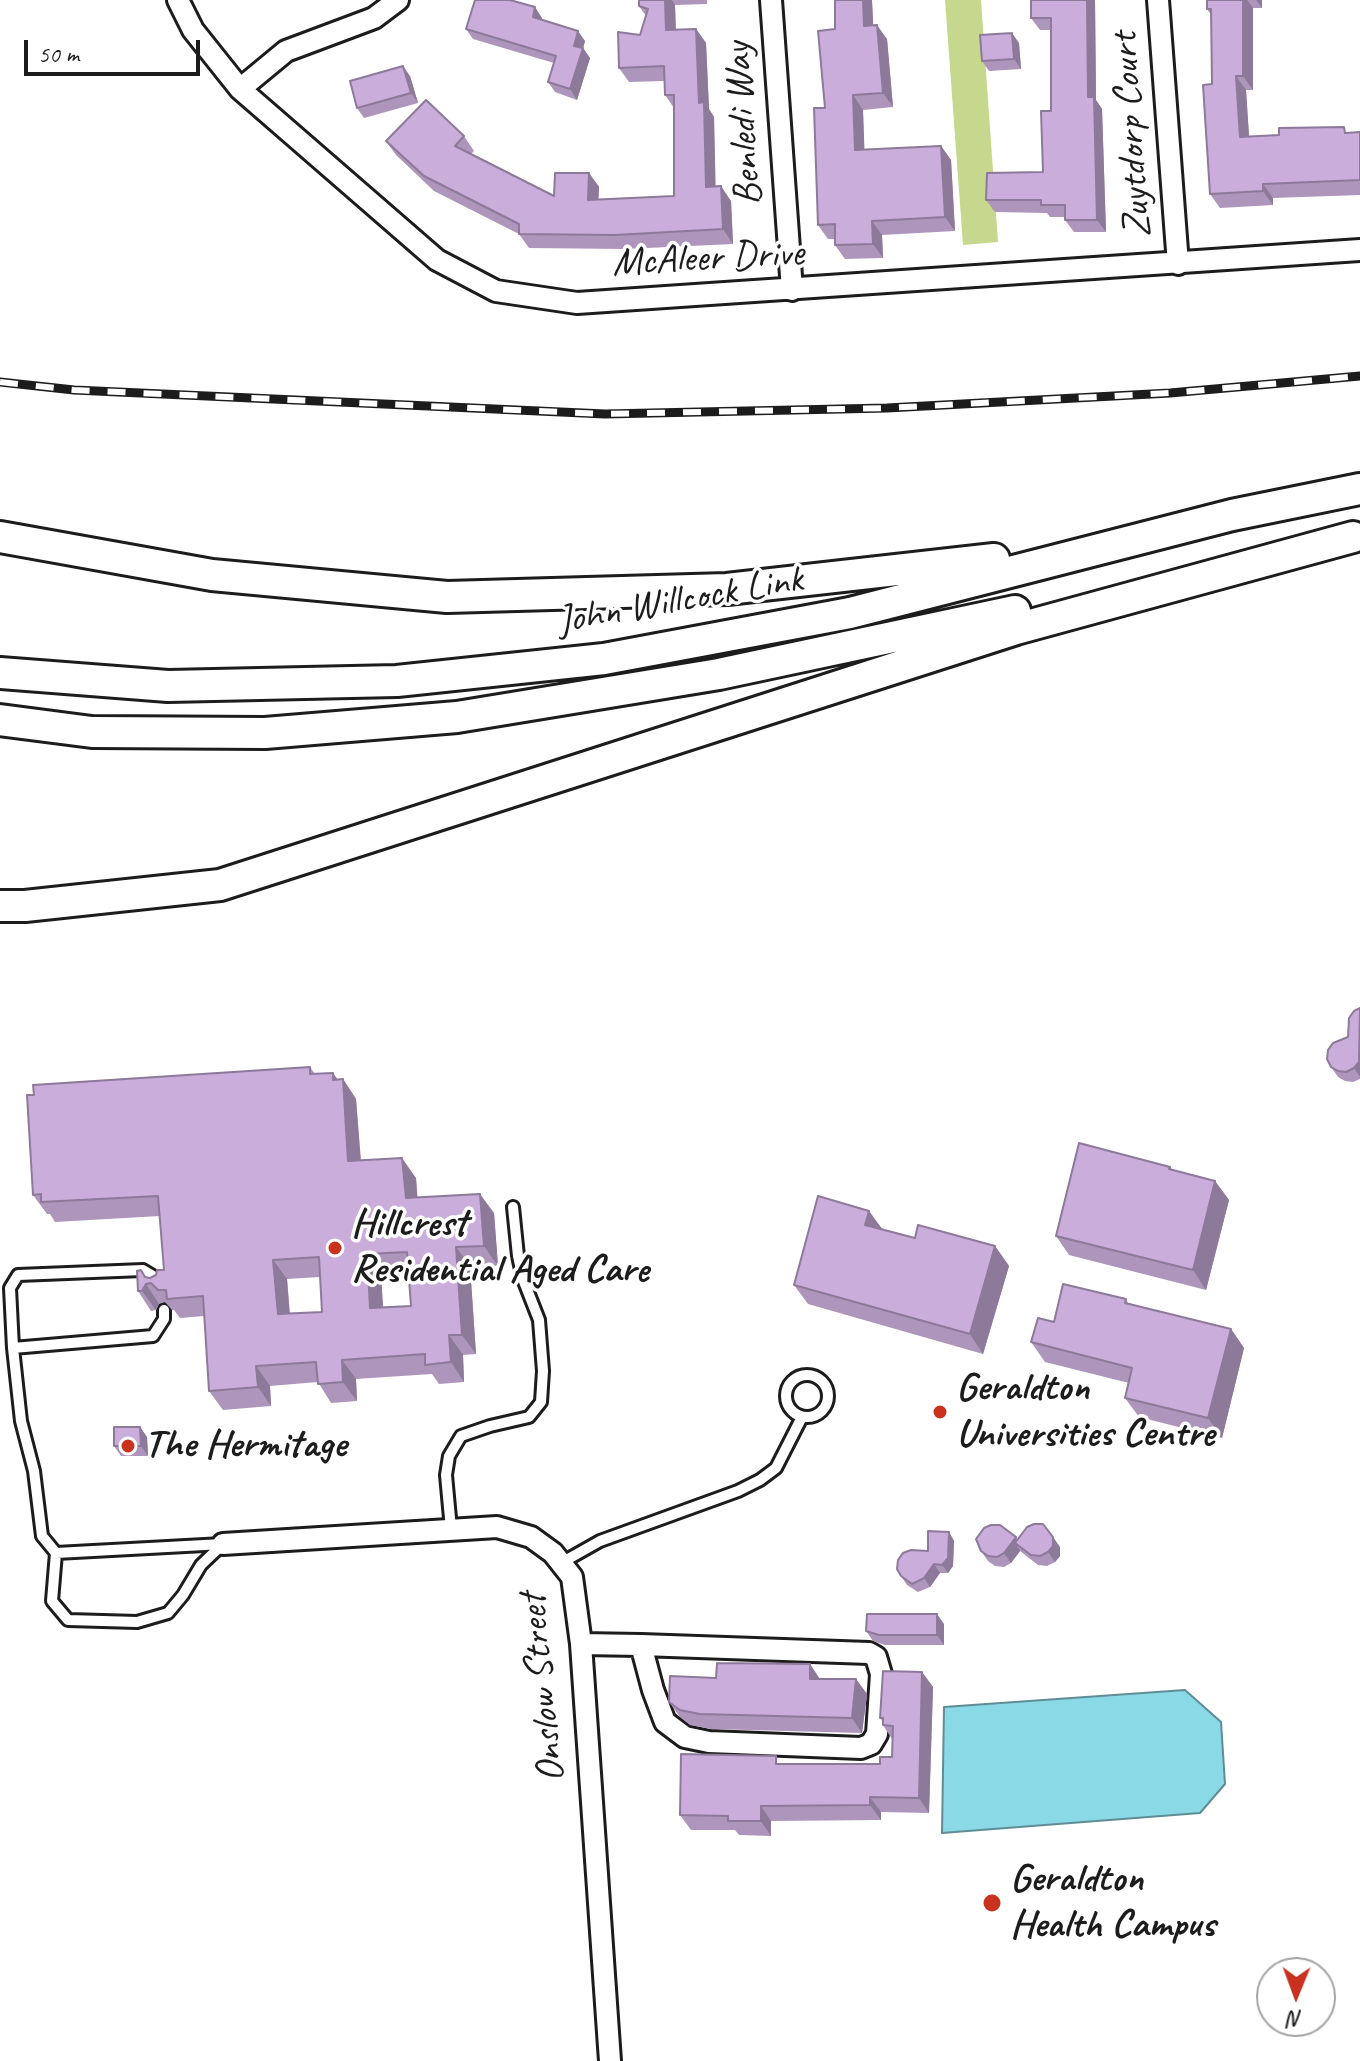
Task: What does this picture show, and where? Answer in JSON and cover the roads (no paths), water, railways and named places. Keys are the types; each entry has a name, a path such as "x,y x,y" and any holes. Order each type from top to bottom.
{"main road":[{"name":"John Willcock Link","path":"0,673 168,686 397,681 604,659 850,613 1232,515 1360,489"},
{"path":"0,537 212,575 447,597 712,590 773,584 973,563 1232,515"},
{"path":"0,526 30,541"},
{"name":"John Willcock Link","path":"0,720 92,732 265,733 457,717 719,674 1356,536"},
{"path":"8,909 220,885 1016,629 1356,536"}],"street":[{"name":"McAleer Drive","path":"178,0 193,30 240,89 437,260 496,291 577,303 1360,250"},
{"path":"240,89 286,51 374,18 398,0"},
{"name":"Benledi Way","path":"771,0 792,290"},
{"name":"Zuytdorp Court","path":"1158,0 1178,264"},
{"name":"Onslow Street","path":"223,1544 497,1527 531,1537 553,1553 572,1577 581,1644 610,2061"},
{"path":"581,1644 641,1645 869,1653 876,1657 881,1674 877,1734 871,1744 861,1748 709,1742 685,1737 665,1722 641,1645"}],"lane":[{"path":"451,1529 446,1475 449,1456 461,1436 529,1417 541,1402 543,1371 539,1320 523,1279 513,1207"},
{"path":"163,1290 163,1282 143,1270 18,1275 10,1288 21,1421 34,1471 42,1536 56,1553 52,1601 68,1620 137,1622 168,1613 201,1565 223,1544"},
{"path":"13,1348 153,1336 164,1319 164,1310"},
{"path":"812,1375 825,1384 828,1401 818,1414 802,1417 788,1407 786,1391 795,1378 812,1375"},
{"path":"561,1564 600,1541 738,1491 760,1480 776,1468 802,1417"},
{"path":"56,1553 223,1544"}],"water":[{"path":"1185,1690 1221,1722 1225,1784 1200,1813 942,1833 944,1707"}],"railway":[{"path":"0,382 74,390 605,414 887,408 1170,393 1360,376"}],"place":[{"name":"Hillcrest Residential Aged Care","path":"335,1248"},
{"name":"Geraldton Universities Centre","path":"940,1412"},
{"name":"The Hermitage","path":"128,1446"},
{"name":"Geraldton Health Campus","path":"992,1903"}]}
